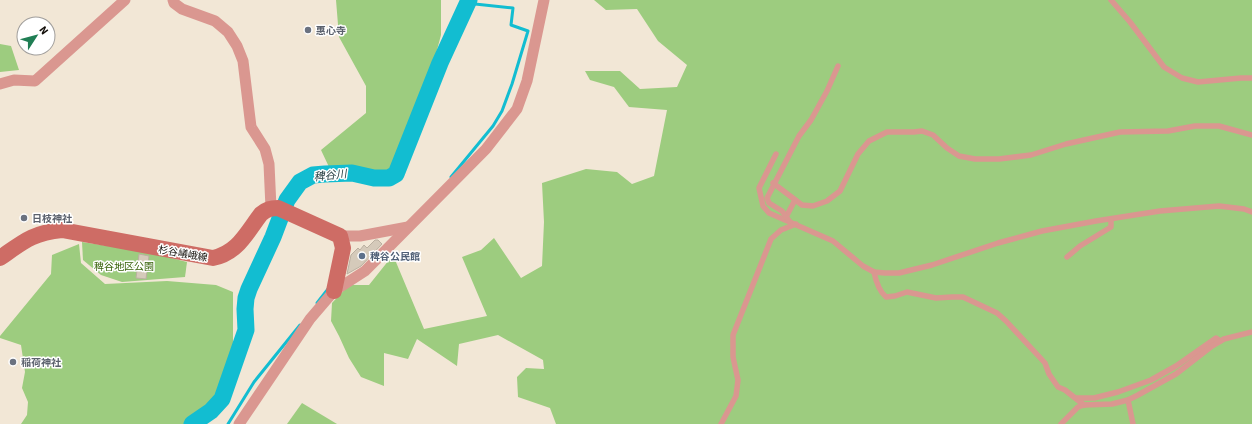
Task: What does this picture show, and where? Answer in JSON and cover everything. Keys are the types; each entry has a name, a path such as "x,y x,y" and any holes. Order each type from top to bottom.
{"main road":[{"path":"274,208 293,214 340,236 343,248 334,291"},
{"name":"杉谷嶬峨線","path":"0,258 36,235 62,230 213,258 227,254 235,248 261,214 274,208"}],"street":[{"path":"0,84 14,80 35,81 125,0"},
{"path":"174,0 174,3 182,9 216,21 228,32 237,46 243,61 251,127 265,149 269,164 274,208"},
{"path":"239,424 310,319 334,291 365,271 486,149 518,109 527,80 544,0"},
{"path":"340,236 360,236 408,227"}],"lane":[{"path":"1111,0 1130,22 1164,67 1182,78 1198,82 1252,78"},
{"path":"793,223 782,211 769,203 767,198 773,183 799,136 811,120 827,91 838,66"},
{"path":"773,183 802,205 813,206 827,201 840,191 858,154 869,141 887,132 922,131 933,135 958,156 975,159 999,159 1031,155 1066,144 1120,132 1168,131 1195,126 1219,126 1252,135"},
{"path":"776,154 759,188 763,206 769,213 833,241 863,266 874,272 899,273 932,265 998,243 1042,231 1160,211 1219,206 1244,209 1252,212"},
{"path":"786,217 795,200"},
{"path":"1067,257 1080,246 1111,227 1111,219"},
{"path":"721,424 736,396 738,380 733,357 732,335 771,239 781,230 793,223"},
{"path":"874,272 879,288 886,298 907,292 936,298 963,297 997,313 1041,358 1045,363 1048,374 1058,387 1066,390 1084,405"},
{"path":"1061,424 1078,407 1084,405 1112,404 1128,400 1176,374 1220,341 1252,332"},
{"path":"1076,398 1094,398 1118,392 1151,380 1176,366 1216,338 1220,341"},
{"path":"1128,400 1133,424"}],"green space":[{"path":"336,0 441,0 441,35 434,61 398,167 369,175 329,167 321,150 366,113 366,86 339,37"},
{"path":"594,0 1252,0 1252,424 556,424 550,408 518,397 517,377 526,368 544,369 543,360 498,335 459,344 457,366 417,339 408,359 384,353 384,386 361,377 349,358 331,321 332,303 349,285 369,285 393,255 424,329 487,316 462,257 481,250 494,238 521,278 542,266 544,222 542,183 586,169 617,172 632,184 654,176 667,110 629,107 614,87 590,80 585,71 620,71 640,89 677,87 687,65 658,41 637,9 606,10"},
{"path":"0,44 11,46 19,70 0,72"},
{"name":"稗谷地区公園","path":"82,242 147,252 187,262 185,277 122,282 101,275 83,260"},
{"path":"79,244 81,263 105,284 167,281 216,285 233,292 233,351 223,384 216,398 187,424 21,424 27,415 28,402 22,388 25,372 21,345 0,338 0,336 51,274 52,255"},
{"path":"302,403 337,424 287,424"}],"building":[{"name":"稗谷公民館","path":"375,240 378,240 382,244 361,266 347,274 351,255 358,248 360,250 364,245 367,248"},
{"path":"139,254 149,256 146,279 136,278"}],"waterway":[{"name":"稗谷川","path":"192,424 211,411 222,399 246,330 246,298 273,237 287,200 300,182 313,175 352,173 374,178 389,178 396,174 440,63 469,0"},
{"path":"451,177 493,126 502,111 528,31 511,25 513,8 475,4 469,1"},
{"path":"317,303 328,289"},
{"path":"228,424 254,382 300,325"}],"place":[{"name":"惠心寺","path":"308,30"},
{"name":"日枝神社","path":"24,218"},
{"name":"稗谷公民館","path":"362,256"},
{"name":"稲荷神社","path":"13,362"}]}
